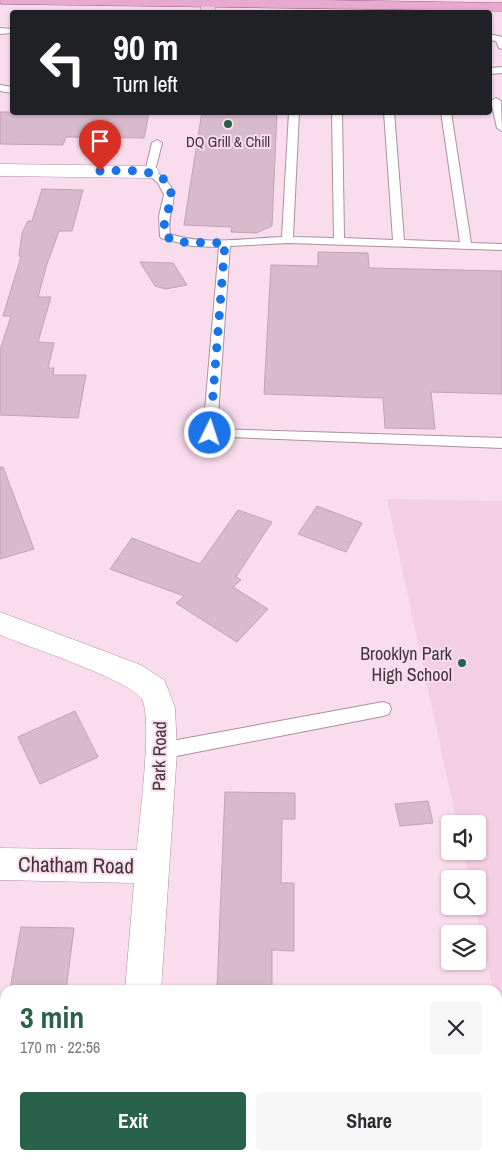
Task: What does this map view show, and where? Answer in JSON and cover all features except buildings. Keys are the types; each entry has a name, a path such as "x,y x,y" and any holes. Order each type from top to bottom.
{"main road":[{"path":"0,0 57,0 91,5"},
{"path":"26,10 146,1 208,5 318,2 502,7"}],"street":[{"path":"0,170 150,172"},
{"name":"Park Road","path":"0,623 131,674 153,689 160,708 161,751 142,985"},
{"name":"Chatham Road","path":"0,864 153,867"}],"lane":[{"path":"492,37 499,39 502,46"},
{"path":"496,101 502,128"},
{"path":"287,240 294,115"},
{"path":"337,115 339,242"},
{"path":"389,115 399,244"},
{"path":"446,115 466,246"},
{"path":"157,143 150,172 165,181 171,194 162,227 165,236 177,242 225,243 287,240 502,247"},
{"path":"225,243 210,433 502,443"},
{"path":"161,751 383,709"}],"shaded area":[{"name":"Brooklyn Park High School","path":"387,499 502,501 502,985 492,985 486,957 486,925 479,925 477,915 486,915 486,870 467,870 465,860 486,860 486,815 455,815"}],"place":[{"name":"DQ Grill & Chill","path":"228,124"},
{"name":"Brooklyn Park High School","path":"462,663"}],"route":[{"path":"100,171 150,172 165,181 171,194 162,227 165,236 177,242 225,243 210,433"}]}
